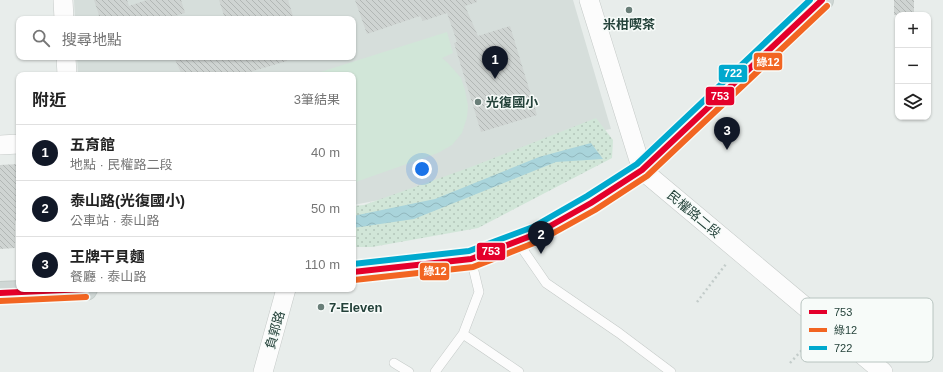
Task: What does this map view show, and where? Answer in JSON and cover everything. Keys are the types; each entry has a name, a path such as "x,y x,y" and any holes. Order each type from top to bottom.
{"main road":[{"path":"356,272 471,259 536,234 591,203 642,170 822,0"},
{"path":"0,293 20,292"}],"street":[{"path":"63,0 64,16"},
{"path":"589,0 642,170"},
{"path":"66,60 67,72"},
{"path":"0,145 16,144"},
{"name":"民權路二段","path":"642,170 801,304"},
{"name":"負郭路","path":"263,372 285,292"},
{"name":"民權路二段","path":"871,362 883,372"}],"lane":[{"path":"517,241 546,283 619,333 671,372"},
{"path":"435,372 463,334 479,292 471,259"},
{"path":"463,334 518,372"},
{"path":"394,363 408,372"}],"path":[{"path":"697,302 737,250"},
{"path":"790,363 801,351"}],"shaded area":[{"name":"光復國小","path":"74,0 573,0 611,129 544,141 444,188 356,204 356,72 78,72 77,60 356,60 356,16 75,16"}],"green space":[{"path":"447,32 453,53 442,58 461,78 468,106 467,117 462,133 452,145 438,153 356,182 356,72 320,72"},
{"path":"596,118 613,140 612,158 478,228 372,247 356,247 356,206 364,205 471,167"}],"water":[{"path":"591,143 603,159 556,162 414,219 356,228 356,215 435,199 539,157"}],"building":[{"path":"94,0 127,0 129,6 147,0 181,0 185,13 175,16 98,16 99,15"},
{"path":"219,0 288,0 293,16 224,16"},
{"path":"355,0 477,0 477,2 465,6 478,36 510,26 537,115 481,132 454,43 457,42 447,13 423,21 420,16 367,34"},
{"path":"894,0 914,0 914,12 895,12 894,15"},
{"path":"175,60 287,60 250,72 181,72"},
{"path":"16,164 15,248 0,249 0,165"}],"transit line":[{"name":"722","path":"356,264 469,251 533,227 587,196 637,164 810,0"},
{"name":"753","path":"356,272 471,259 536,234 591,203 642,170 822,0"},
{"name":"綠12","path":"356,280 473,267 539,241 595,210 647,176 827,6"},
{"name":"753","path":"0,293 22,292"},
{"name":"綠12","path":"0,301 86,297"}],"place":[{"name":"米柑喫茶","path":"629,10"},
{"name":"五育館","path":"495,79"},
{"name":"光復國小","path":"478,102"},
{"name":"王牌干貝麵","path":"727,150"},
{"name":"泰山路(光復國小)","path":"541,254"},
{"name":"7-Eleven","path":"321,307"}]}
